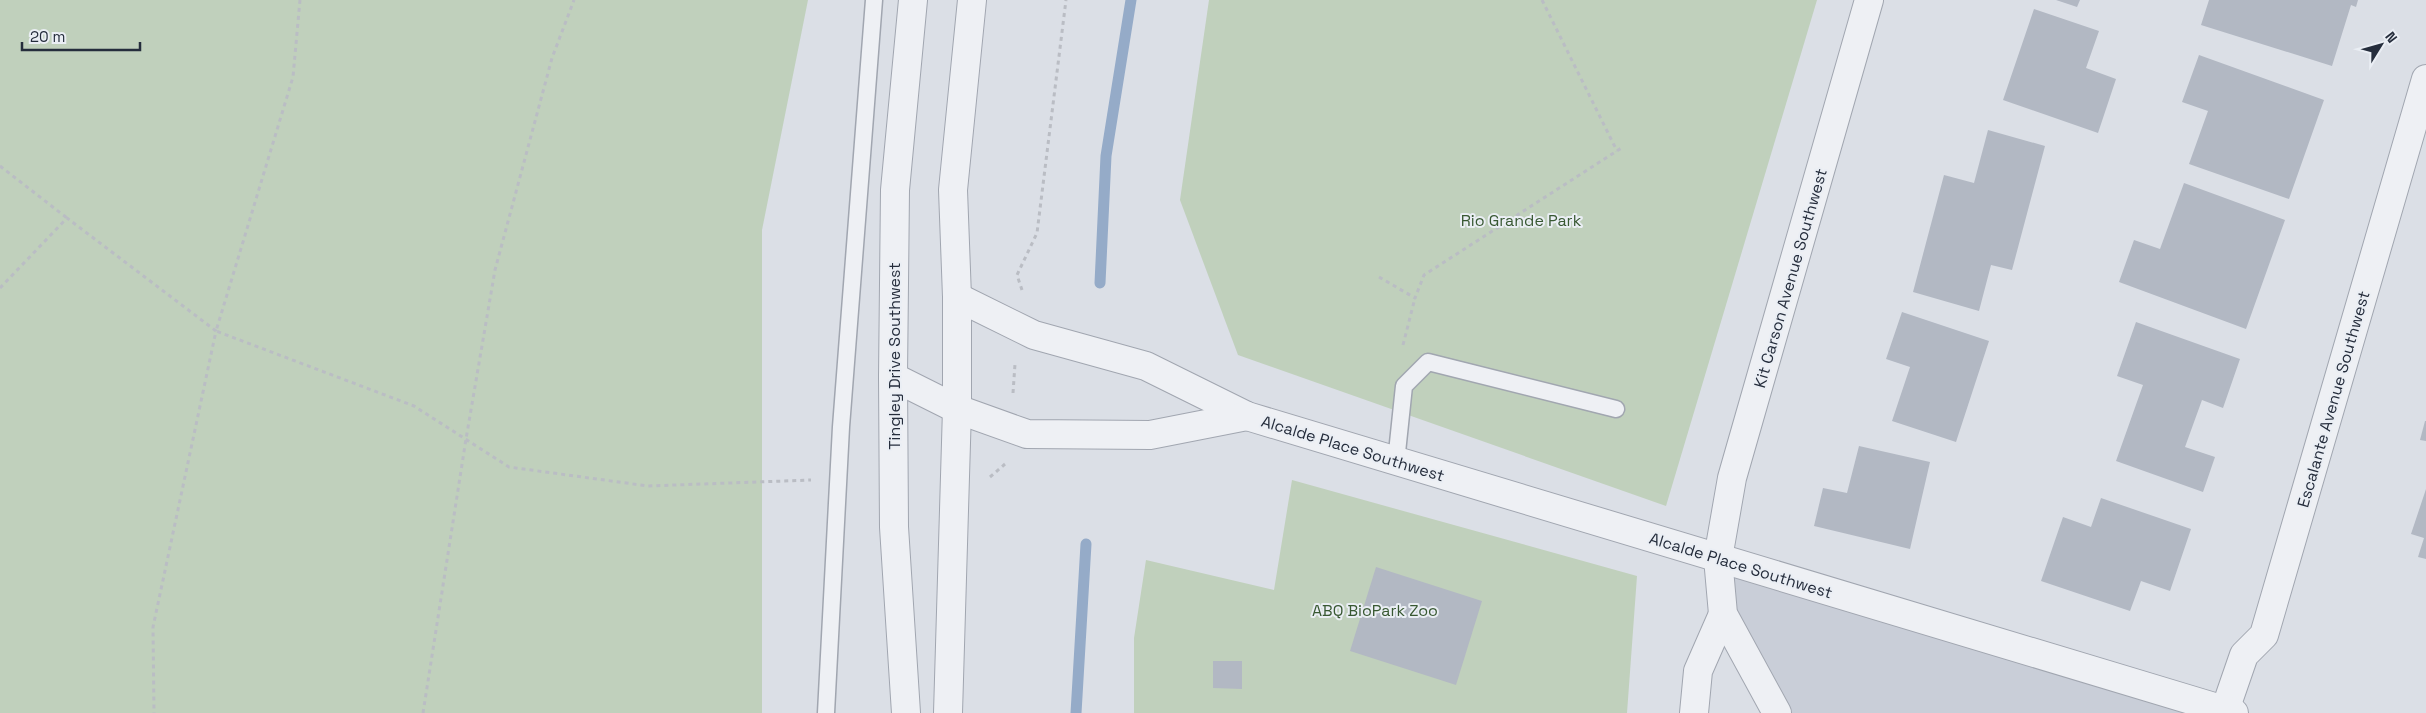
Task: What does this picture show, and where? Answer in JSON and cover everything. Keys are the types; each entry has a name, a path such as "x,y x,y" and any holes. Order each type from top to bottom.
{"street":[{"name":"Tingley Drive Southwest","path":"906,713 894,527 893,377 896,190 913,0"},
{"path":"948,713 957,409 958,297 953,190 972,0"},
{"name":"Kit Carson Avenue Southwest","path":"1723,614 1718,558 1732,478 1869,0"},
{"name":"Escalante Avenue Southwest","path":"2229,712 2244,655 2264,635 2426,79"},
{"name":"Alcalde Place Southwest","path":"958,297 1034,335 1146,366 1247,416 2229,712"},
{"name":"Alcalde Place Southwest","path":"893,377 957,409 1027,434 1150,435 1247,416"},
{"path":"1694,713 1698,671 1723,614"},
{"path":"1723,614 1777,713"}],"lane":[{"path":"826,713 842,408 874,0"},
{"path":"1396,462 1404,386 1428,362 1616,409"}],"path":[{"path":"154,713 153,627 216,331 292,77 300,0"},
{"path":"423,713 466,439 496,270 552,58 574,0"},
{"path":"1012,428 1017,326 1025,301 1017,275 1037,233 1066,0"},
{"path":"1542,0 1617,151"},
{"path":"1379,277 1415,298 1424,275 1623,147"},
{"path":"0,166 216,331 414,406 509,467 648,486 814,480"},
{"path":"0,288 67,218"}],"shaded area":[{"path":"1718,558 2234,713 1777,713 1723,614"}],"green space":[{"path":"0,0 808,0 762,230 762,713 0,713"},
{"name":"Rio Grande Park","path":"1209,0 1817,0 1666,506 1238,355 1180,200"},
{"name":"ABQ BioPark Zoo","path":"1292,480 1637,576 1627,713 1134,713 1134,638 1146,560 1274,590"}],"building":[{"path":"2056,0 2080,0 2077,7"},
{"path":"2209,0 2358,0 2356,7 2351,5 2332,66 2201,25"},
{"path":"2034,9 2099,31 2086,68 2116,79 2098,133 2003,100"},
{"path":"2199,55 2324,100 2289,199 2189,164 2208,111 2182,102"},
{"path":"1988,130 2045,146 2012,270 1991,265 1979,311 1913,292 1944,175 1974,183"},
{"path":"2184,183 2285,220 2246,329 2119,282 2134,240 2160,249"},
{"path":"1902,312 1989,341 1956,442 1892,421 1910,367 1886,359"},
{"path":"2136,322 2240,359 2223,408 2202,400 2185,447 2215,457 2203,492 2116,461 2143,385 2117,376"},
{"path":"2426,421 2426,441 2420,440"},
{"path":"1859,446 1930,462 1910,549 1814,526 1823,488 1847,493"},
{"path":"2426,489 2426,559 2418,557 2424,538 2411,534"},
{"path":"2101,498 2191,529 2170,591 2141,581 2130,611 2041,581 2063,517 2091,527"},
{"path":"1376,567 1482,601 1456,685 1350,651"},
{"path":"1213,661 1242,661 1242,689 1213,688"}],"waterway":[{"path":"1100,283 1106,156 1131,0"},
{"path":"1076,713 1086,544"}]}
